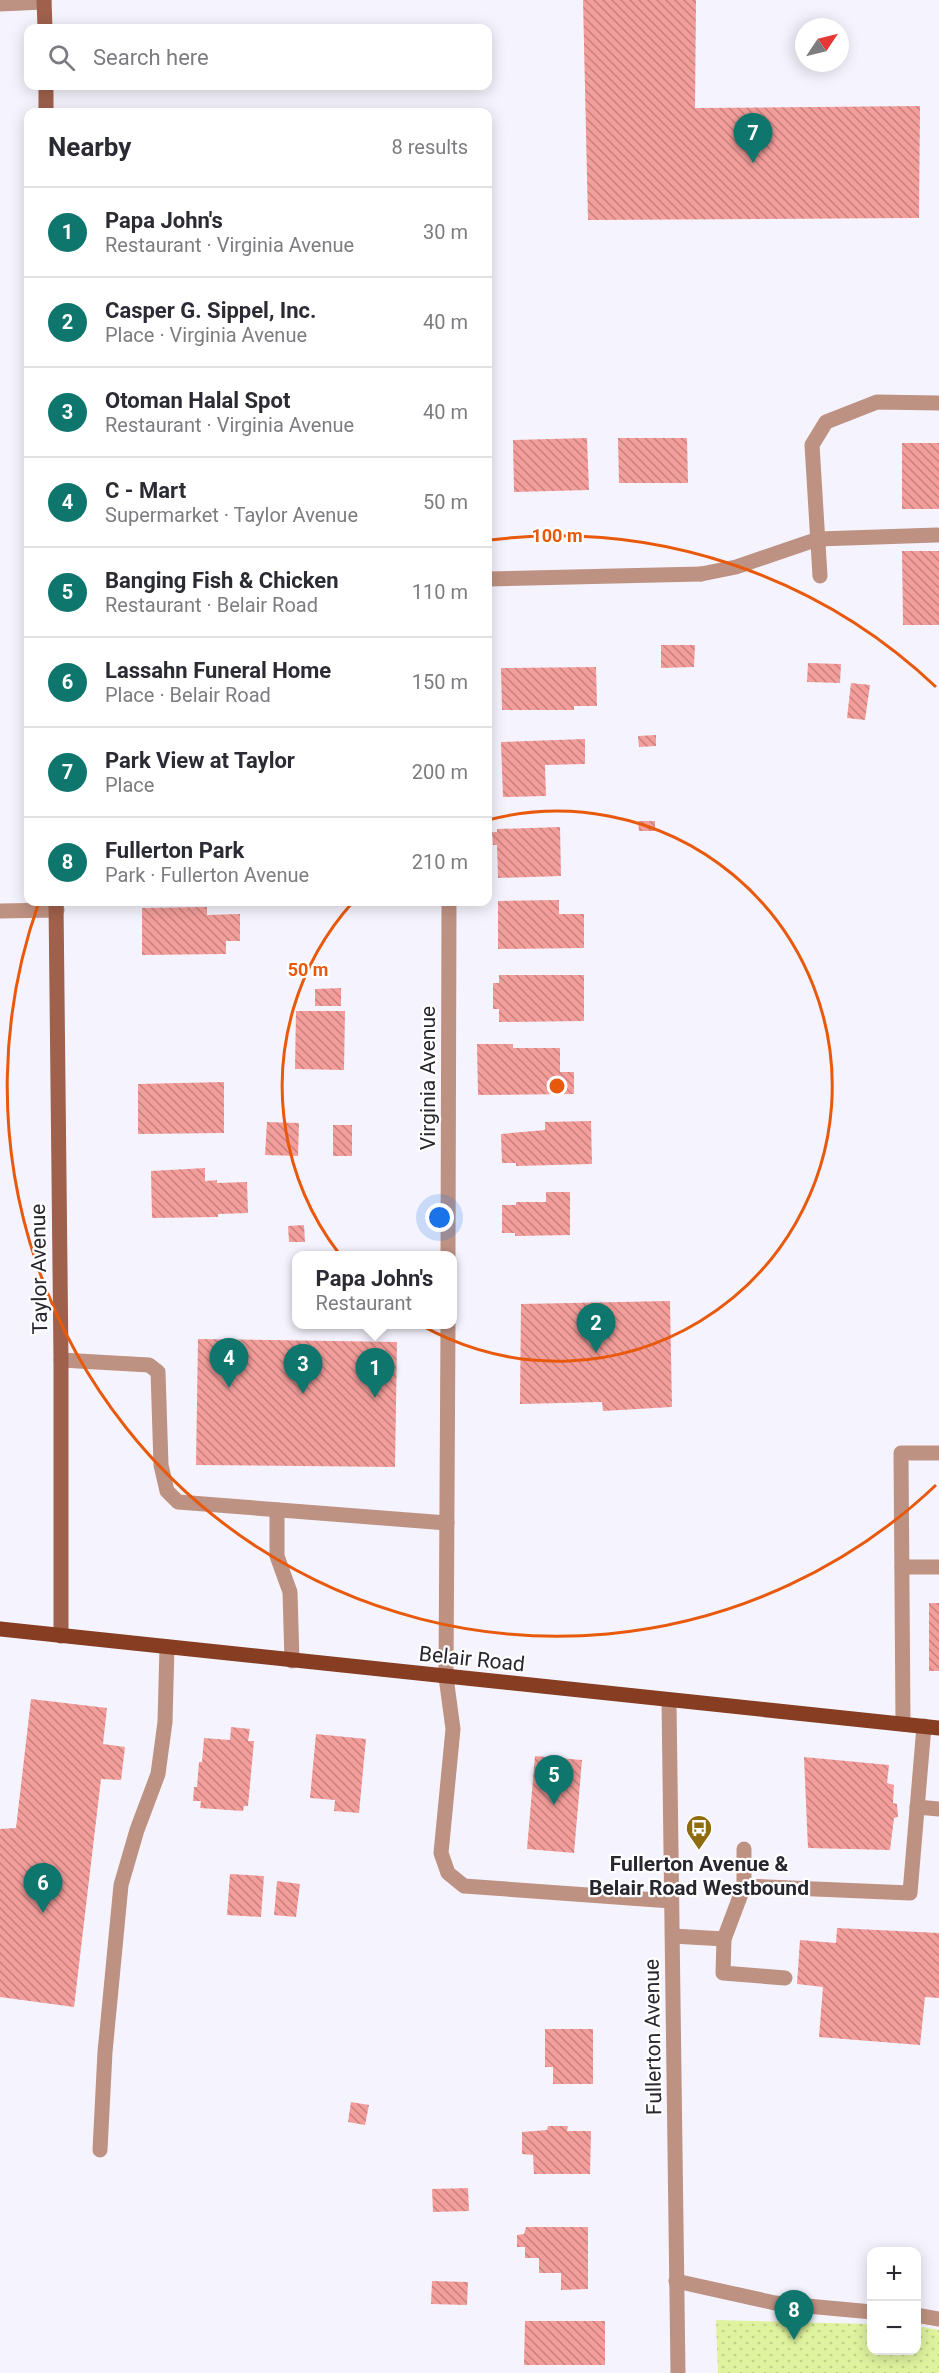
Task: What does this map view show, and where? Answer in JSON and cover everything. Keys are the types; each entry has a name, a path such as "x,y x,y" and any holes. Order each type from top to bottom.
{"main road":[{"path":"44,1 45,24"},
{"path":"46,90 46,108"},
{"name":"Taylor Avenue","path":"56,906 61,1360 61,1636"},
{"name":"Belair Road","path":"0,1629 932,1727"}],"street":[{"path":"0,4 44,1"},
{"path":"820,576 812,445 826,422 877,402 939,403"},
{"path":"492,579 701,574 736,567 818,539 937,535"},
{"path":"0,911 56,906"},
{"name":"Virginia Avenue","path":"448,1251 450,906"},
{"path":"448,1329 446,1677 453,1729 441,1853 448,1873 464,1886 671,1901"},
{"path":"61,1360 149,1365 158,1372 161,1465 167,1491 178,1502 447,1523"},
{"path":"903,1724 901,1453 939,1453"},
{"path":"277,1510 278,1556 290,1592 292,1660"},
{"path":"902,1567 939,1566"},
{"path":"100,2150 105,2052 121,1885 137,1830 158,1774 165,1722 167,1647"},
{"name":"Fullerton Avenue","path":"669,1701 678,2373"},
{"path":"744,1886 910,1893 917,1807 932,1727"},
{"path":"917,1807 939,1809"},
{"path":"744,1849 744,1886 724,1939 723,1973 785,1978"},
{"path":"673,1936 724,1939"},
{"path":"676,2281 775,2303 867,2312"},
{"path":"921,2317 939,2319"}],"green space":[{"path":"716,2320 867,2324 867,2355 921,2355 921,2327 939,2330 939,2373 718,2373"}],"building":[{"path":"583,0 696,0 695,108 920,106 919,218 588,220"},
{"path":"587,438 589,490 514,492 513,440"},
{"path":"618,438 687,438 688,483 619,483"},
{"path":"902,443 939,443 939,509 902,509"},
{"path":"902,551 939,551 939,625 903,625"},
{"path":"661,645 695,645 694,667 661,668"},
{"path":"808,663 841,664 840,683 807,682"},
{"path":"596,667 597,706 574,706 574,710 502,710 501,668"},
{"path":"851,683 870,685 865,720 847,718"},
{"path":"656,735 656,746 639,747 638,736"},
{"path":"585,739 585,764 545,765 546,796 503,797 501,742"},
{"path":"638,821 655,821 655,831 639,831"},
{"path":"560,827 561,876 498,878 497,845 493,845 492,832 497,832 497,829"},
{"path":"559,900 559,914 584,914 584,948 498,949 498,901"},
{"path":"207,907 207,915 240,914 240,941 226,941 226,954 142,955 142,908"},
{"path":"499,975 584,975 584,1021 499,1022 499,1009 493,1009 493,983 499,983"},
{"path":"341,988 341,1006 315,1006 315,989"},
{"path":"296,1011 345,1011 344,1070 295,1069"},
{"path":"477,1044 513,1044 513,1048 560,1048 560,1072 574,1072 574,1094 478,1095"},
{"path":"224,1082 224,1133 138,1134 138,1084"},
{"path":"591,1121 592,1164 516,1166 516,1163 502,1163 501,1134 545,1130 545,1122"},
{"path":"267,1122 299,1123 298,1156 265,1155"},
{"path":"333,1125 352,1125 352,1156 333,1156"},
{"path":"205,1168 205,1181 247,1182 248,1213 218,1214 218,1217 152,1218 151,1171"},
{"path":"546,1192 570,1192 570,1235 515,1236 515,1233 502,1233 502,1205 516,1205 516,1202 546,1202"},
{"path":"304,1225 305,1242 289,1242 288,1226"},
{"path":"670,1301 672,1407 603,1411 602,1402 520,1404 521,1304"},
{"path":"198,1339 397,1342 395,1467 196,1465"},
{"path":"929,1603 939,1603 939,1671 929,1671"},
{"path":"31,1699 107,1708 103,1744 125,1747 121,1780 101,1779 74,2007 0,1997 0,1829 16,1828"},
{"path":"231,1727 250,1729 248,1741 254,1741 248,1806 244,1806 243,1811 200,1808 201,1801 193,1801 194,1787 197,1787 199,1762 202,1762 204,1738 230,1740"},
{"path":"316,1734 366,1739 359,1813 334,1811 335,1800 310,1798"},
{"path":"535,1756 582,1760 574,1853 527,1849"},
{"path":"804,1757 889,1765 887,1783 894,1785 893,1803 897,1804 898,1817 894,1818 890,1850 808,1848"},
{"path":"230,1874 264,1876 261,1917 227,1915"},
{"path":"277,1881 300,1884 296,1917 274,1915"},
{"path":"837,1928 939,1933 939,1998 925,1997 920,2045 819,2037 823,1987 797,1984 800,1940 836,1943"},
{"path":"545,2029 593,2029 593,2084 553,2084 553,2067 545,2067"},
{"path":"351,2102 369,2105 365,2125 348,2122"},
{"path":"548,2126 568,2126 567,2131 591,2131 590,2174 534,2174 533,2155 522,2154 522,2132 547,2130"},
{"path":"468,2188 469,2211 433,2212 432,2189"},
{"path":"526,2227 588,2227 588,2289 561,2290 561,2273 539,2273 539,2258 525,2258 525,2247 517,2247 517,2235 524,2234"},
{"path":"432,2281 468,2282 467,2305 431,2304"},
{"path":"525,2321 605,2321 605,2365 524,2365"}],"place":[{"name":"Park View at Taylor","path":"753,163"},
{"name":"Casper G. Sippel, Inc.","path":"596,1353"},
{"name":"C - Mart","path":"229,1388"},
{"name":"Otoman Halal Spot","path":"303,1394"},
{"name":"Papa John's","path":"375,1398"},
{"name":"Banging Fish & Chicken","path":"554,1805"},
{"name":"Fullerton Avenue & Belair Road Westbound","path":"699,1851"},
{"name":"Lassahn Funeral Home","path":"43,1913"},
{"name":"Fullerton Park","path":"794,2340"}]}
